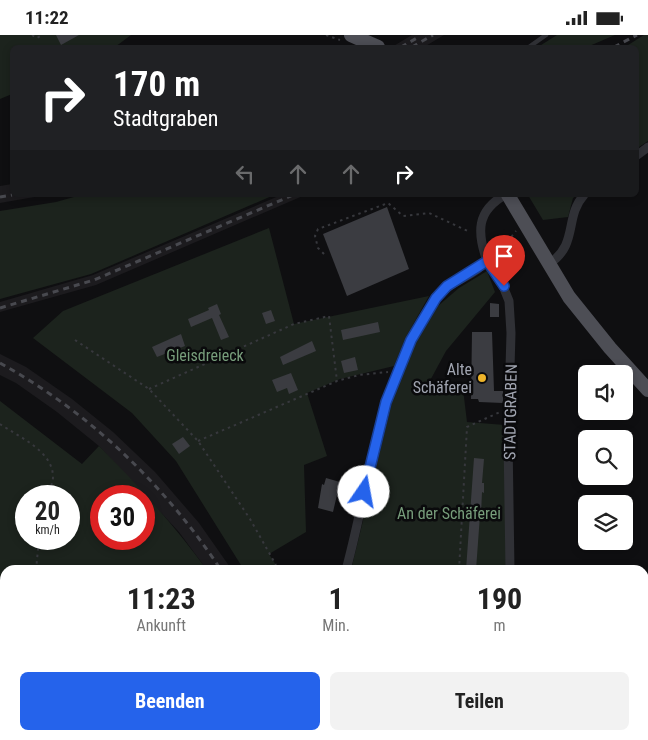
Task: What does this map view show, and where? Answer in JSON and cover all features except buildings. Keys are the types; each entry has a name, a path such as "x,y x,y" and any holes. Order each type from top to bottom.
{"main road":[{"path":"351,35 372,45"},
{"path":"508,197 583,316 648,390"}],"street":[{"path":"480,233 481,222 484,216 492,206 504,197"},
{"path":"549,264 565,247 572,230 574,212 583,197"},
{"name":"STADTGRABEN","path":"480,233 488,263 499,276 509,301 511,333 509,408 510,565"},
{"path":"347,565 386,402 411,340 436,298 447,286 488,263"}],"lane":[{"path":"532,45 546,35"}],"path":[{"path":"32,35 37,38 42,35"},
{"path":"324,254 318,248 315,236 318,229 388,203 403,216 429,213 473,234 480,233"},
{"path":"488,263 524,222"},
{"path":"149,389 294,323 329,316 337,381"},
{"path":"75,340 149,389 198,441 250,519 276,565"},
{"path":"198,441 337,381 378,372 398,372"},
{"path":"459,565 467,427 509,408"},
{"path":"0,424 43,453 50,464 53,479 51,485"},
{"path":"36,565 38,550"}],"shaded area":[{"path":"412,35 444,35 427,45 395,45"},
{"path":"10,184 10,197 34,197 0,203 0,186"},
{"path":"276,197 300,197 96,285 0,312 0,302 93,275"},
{"path":"0,354 26,367 72,399 113,432 155,472 199,523 228,565 203,565 179,532 155,506 155,485 135,485 99,446 57,412 16,383 0,375"}],"green space":[{"path":"0,35 131,35 118,45 10,45 10,95 0,99"},
{"path":"557,35 615,35 592,45 541,45"},
{"path":"644,35 648,35 648,141 639,147 639,45 628,45"},
{"path":"74,197 269,197 91,274 0,299 0,211 56,202"},
{"path":"529,197 574,197 568,217 543,220"},
{"name":"Gleisdreieck","path":"269,228 294,324 429,296 406,337 394,366 340,379 307,393 327,456 304,465 306,532 269,554 276,565 241,565 176,461 132,413 33,338 63,311"},
{"name":"An der Schäferei","path":"487,271 495,292 446,351 426,388 463,389 467,422 505,425 507,565 352,565 394,394 412,349 438,306 459,288"},
{"path":"0,401 82,464 99,446 137,485 90,485 90,550 155,550 155,506 203,565 0,565"}],"railway":[{"path":"416,45 433,35"},
{"path":"618,45 637,35"},
{"path":"405,45 417,38"},
{"path":"0,197 10,195"},
{"path":"0,308 94,280 288,197"},
{"path":"0,363 64,404 123,453 175,508 218,565"}],"place":[{"name":"Alte Schäferei","path":"482,378"}],"route":[{"path":"364,492 386,402 411,340 436,298 447,286 487,261 504,286"}]}
